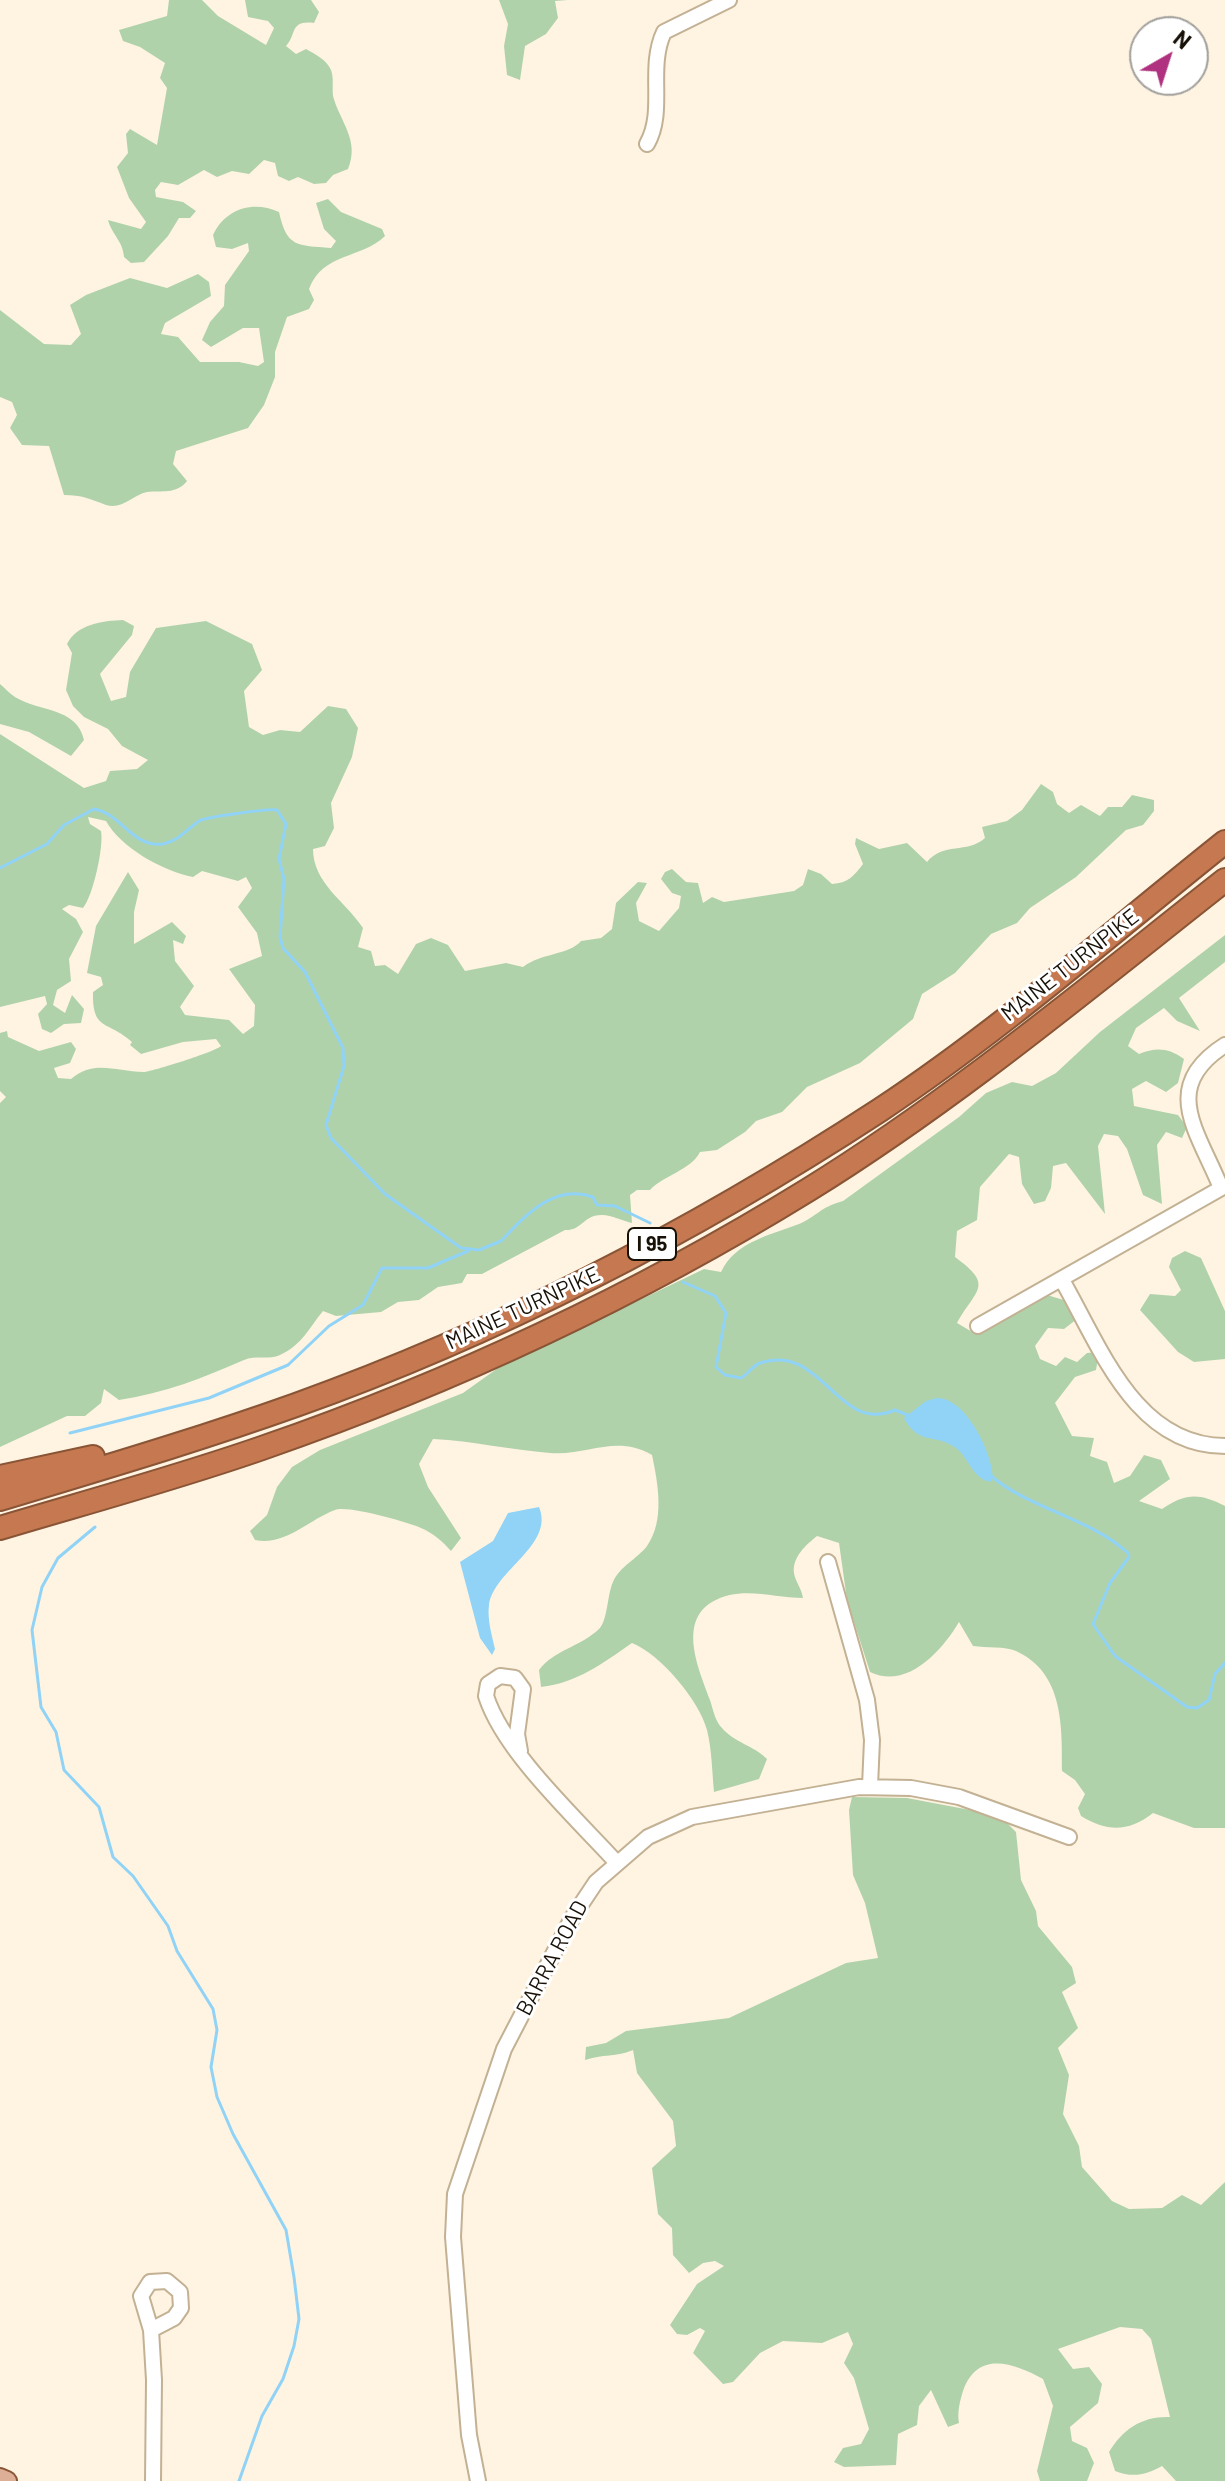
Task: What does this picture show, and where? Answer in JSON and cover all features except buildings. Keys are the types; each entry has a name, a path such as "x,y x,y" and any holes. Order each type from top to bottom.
{"highway":[{"name":"MAINE TURNPIKE","path":"0,1499 296,1405 456,1340 592,1276 750,1191 884,1108 1225,842"},
{"name":"MAINE TURNPIKE","path":"0,1528 277,1443 414,1391 613,1300 809,1189 905,1126 998,1058 1225,880"},
{"path":"0,1477 118,1451 142,1456"}],"main road":[{"path":"0,2478 7,2481"}],"street":[{"path":"647,144 655,130 654,78 664,32 723,2"},
{"path":"978,1326 1223,1187 1189,1108 1187,1089 1197,1067 1225,1045"},
{"path":"1062,1280 1118,1377 1144,1413 1182,1439 1225,1446"},
{"path":"828,1562 867,1700 872,1740 870,1786"},
{"path":"520,1751 517,1734 523,1695 517,1680 503,1675 490,1682 488,1702 520,1751 616,1862"},
{"path":"488,1702 499,1712 512,1711 523,1695"},
{"name":"BARRA ROAD","path":"478,2481 469,2435 453,2237 455,2194 489,2085 510,2037 572,1918 596,1882 648,1837 692,1817 783,1798 870,1786 911,1788 959,1797 1069,1837"},
{"path":"151,2330 155,2412 153,2481"}],"green space":[{"path":"169,0 202,0 218,16 266,45 274,28 268,21 248,17 245,0 311,0 319,12 314,23 297,26 286,46 296,54 306,49 329,66 333,96 348,131 351,159 348,169 333,175 326,183 314,184 298,177 289,181 278,176 275,163 264,160 249,174 232,171 217,177 204,170 178,185 161,182 155,190 156,197 183,202 196,211 190,218 179,218 168,236 144,262 131,263 124,257 108,220 141,229 146,222 129,198 117,167 128,153 126,134 130,129 157,145 167,88 160,78 165,63 140,47 123,41 119,30 167,16"},
{"path":"499,0 568,0 555,1 558,18 546,34 525,46 520,80 507,75 504,46 508,24"},
{"path":"328,199 341,212 382,229 385,236 365,249 333,262 315,277 309,289 314,300 309,309 287,317 275,352 275,377 264,405 248,428 176,451 173,464 187,481 173,490 147,492 112,506 64,495 49,446 22,445 10,428 17,415 12,402 0,397 0,310 44,344 71,345 81,334 70,305 86,295 130,278 167,288 198,274 209,282 211,296 165,323 161,334 178,337 200,362 239,362 258,366 264,362 259,328 243,328 211,347 202,340 210,322 224,306 225,285 249,251 248,243 232,249 216,247 213,235 232,213 250,207 269,208 279,212 286,232 295,242 331,248 336,241 324,229 316,203"},
{"path":"123,620 134,626 132,635 100,674 111,701 126,697 130,672 156,628 206,621 252,644 262,670 244,691 249,727 263,735 280,730 300,732 328,706 346,709 358,728 352,757 331,803 334,828 325,846 313,849 314,861 324,882 363,928 358,947 371,951 375,966 385,965 398,974 416,944 431,938 448,945 465,971 506,963 523,967 576,946 581,941 601,938 612,929 616,903 638,882 647,883 636,903 639,921 659,931 679,908 681,896 672,893 661,879 665,872 672,869 686,882 698,883 703,903 712,897 724,902 794,891 803,885 808,869 821,874 832,884 846,880 863,864 855,844 856,838 879,849 907,843 927,862 940,852 978,843 985,838 982,827 1007,821 1022,810 1041,784 1053,792 1057,804 1069,813 1081,805 1100,816 1108,807 1122,807 1132,795 1154,800 1154,811 1143,825 1126,830 1076,877 1030,908 1017,923 991,934 955,973 922,994 913,1019 860,1063 807,1087 782,1112 756,1121 717,1150 700,1152 690,1163 650,1190 637,1190 630,1195 632,1223 609,1216 594,1216 482,1274 467,1274 462,1283 438,1287 419,1300 398,1302 381,1312 336,1316 323,1311 300,1341 280,1355 248,1359 183,1384 136,1397 119,1400 104,1389 101,1403 85,1416 67,1416 0,1447 0,1103 6,1097 0,1091 0,1033 7,1031 8,1037 39,1051 71,1042 76,1049 70,1063 54,1068 58,1078 71,1079 97,1068 149,1071 221,1046 216,1039 183,1042 141,1054 130,1045 132,1042 103,1024 95,1014 93,992 103,985 101,977 87,973 96,926 128,872 139,890 134,912 134,944 172,922 186,936 183,944 173,940 175,961 194,986 180,1007 185,1015 229,1020 243,1034 254,1026 255,1005 229,969 262,956 257,933 238,907 252,888 246,877 238,881 202,871 193,877 169,870 132,849 106,821 88,817 90,824 101,831 99,859 94,883 83,908 69,905 62,909 76,919 83,932 69,959 71,981 57,990 53,1005 65,1013 72,995 84,1009 81,1023 64,1024 51,1033 42,1029 38,1014 47,1004 45,996 0,1007 0,734 84,788 106,781 110,771 137,769 148,760 122,746 108,729 84,717 73,706 66,690 72,653 67,644 71,637 91,625"},
{"path":"0,684 25,702 74,721 84,740 71,756 29,732 0,724"},
{"path":"1225,935 1225,962 1179,998 1200,1031 1177,1021 1164,1008 1136,1028 1128,1046 1139,1054 1162,1050 1184,1059 1178,1083 1166,1092 1146,1081 1132,1089 1134,1106 1178,1115 1187,1127 1182,1138 1166,1132 1157,1145 1162,1204 1143,1195 1127,1149 1118,1136 1104,1134 1098,1146 1105,1214 1066,1163 1053,1166 1051,1188 1045,1201 1034,1204 1022,1184 1019,1157 1009,1154 980,1187 977,1220 957,1231 955,1257 975,1275 978,1282 975,1295 957,1323 974,1333 1016,1314 1047,1295 1067,1301 1077,1319 1064,1329 1048,1328 1035,1346 1040,1359 1056,1366 1065,1357 1077,1362 1087,1353 1099,1352 1096,1370 1075,1377 1055,1403 1072,1436 1094,1438 1090,1456 1107,1462 1114,1483 1130,1476 1144,1455 1161,1460 1170,1479 1139,1501 1162,1509 1178,1500 1200,1497 1225,1506 1225,1828 1194,1828 1153,1813 1135,1824 1118,1828 1100,1825 1081,1816 1078,1808 1085,1794 1075,1780 1062,1771 1060,1719 1052,1687 1032,1661 1016,1651 973,1646 959,1622 943,1645 910,1672 884,1676 870,1672 847,1600 839,1543 817,1536 795,1562 795,1576 803,1598 734,1594 712,1602 701,1611 696,1622 694,1648 716,1718 727,1733 767,1759 759,1779 714,1792 709,1738 696,1705 666,1667 632,1643 578,1677 541,1687 539,1670 545,1663 584,1640 602,1625 616,1577 643,1551 653,1536 658,1513 656,1478 652,1455 639,1449 614,1446 550,1453 433,1439 419,1464 428,1487 461,1538 451,1551 438,1538 421,1528 342,1509 325,1514 287,1536 255,1540 250,1531 267,1515 277,1487 292,1467 320,1450 463,1393 498,1368 704,1269 721,1272 735,1253 744,1247 843,1201 959,1117 986,1093 1012,1082 1032,1086 1056,1073 1100,1032"},
{"path":"1185,1251 1201,1258 1225,1311 1225,1359 1194,1362 1178,1352 1140,1310 1150,1294 1175,1296 1181,1290 1169,1267 1172,1258"},
{"path":"852,1797 907,1798 986,1813 1005,1821 1016,1832 1021,1880 1036,1911 1038,1926 1072,1967 1076,1983 1062,1992 1078,2028 1058,2048 1069,2075 1063,2114 1079,2146 1082,2167 1112,2201 1129,2209 1162,2208 1182,2195 1201,2205 1225,2182 1225,2481 1176,2481 1162,2466 1139,2474 1115,2471 1109,2452 1120,2437 1142,2422 1170,2417 1151,2339 1142,2329 1120,2327 1058,2349 1073,2369 1089,2367 1102,2384 1098,2403 1070,2427 1072,2441 1087,2448 1094,2463 1087,2481 1040,2481 1037,2471 1053,2406 1043,2379 1032,2373 997,2364 978,2370 963,2391 959,2423 948,2427 931,2390 919,2406 917,2425 898,2434 896,2465 844,2467 834,2462 843,2448 861,2444 869,2429 854,2378 844,2363 853,2344 848,2332 822,2343 783,2341 760,2353 733,2382 723,2384 693,2353 705,2331 700,2328 687,2335 677,2334 670,2325 697,2284 724,2266 715,2261 703,2263 689,2273 673,2255 672,2228 658,2214 652,2168 676,2146 673,2121 637,2073 633,2050 585,2060 586,2047 606,2043 626,2031 729,2018 846,1963 878,1958 865,1903 853,1875 849,1810"}],"water":[{"path":"937,1398 948,1400 958,1407 976,1428 988,1455 993,1478 990,1482 978,1476 958,1450 946,1442 921,1436 909,1426 904,1418 926,1401"},
{"path":"539,1507 542,1521 539,1533 493,1592 489,1605 495,1649 492,1655 480,1638 460,1562 493,1541 508,1513"}],"waterway":[{"path":"0,868 47,844 64,825 94,809 104,812 135,836 152,844 163,844 178,838 204,819 277,810 286,824 279,859 284,879 280,937 283,948 305,972 343,1048 344,1066 326,1125 331,1138 385,1194 461,1248 479,1250 501,1241 542,1204 566,1194 593,1197 597,1205 615,1206 650,1223"},
{"path":"70,1433 209,1398 288,1365 329,1326 363,1305 382,1268 428,1268 468,1251"},
{"path":"683,1282 715,1296 726,1313 716,1367 725,1375 741,1378 760,1363 782,1360 800,1365 858,1410 875,1414 895,1410 910,1416"},
{"path":"991,1476 1024,1497 1095,1531 1128,1553 1129,1557 1110,1583 1093,1624 1115,1656 1187,1707 1197,1708 1209,1700 1215,1674 1225,1663"},
{"path":"95,1527 58,1558 42,1587 32,1630 41,1707 56,1732 64,1770 99,1807 113,1857 133,1876 168,1926 177,1951 213,2009 217,2030 211,2067 217,2097 233,2134 286,2230 294,2277 299,2319 294,2346 283,2379 262,2416 239,2481"}]}
